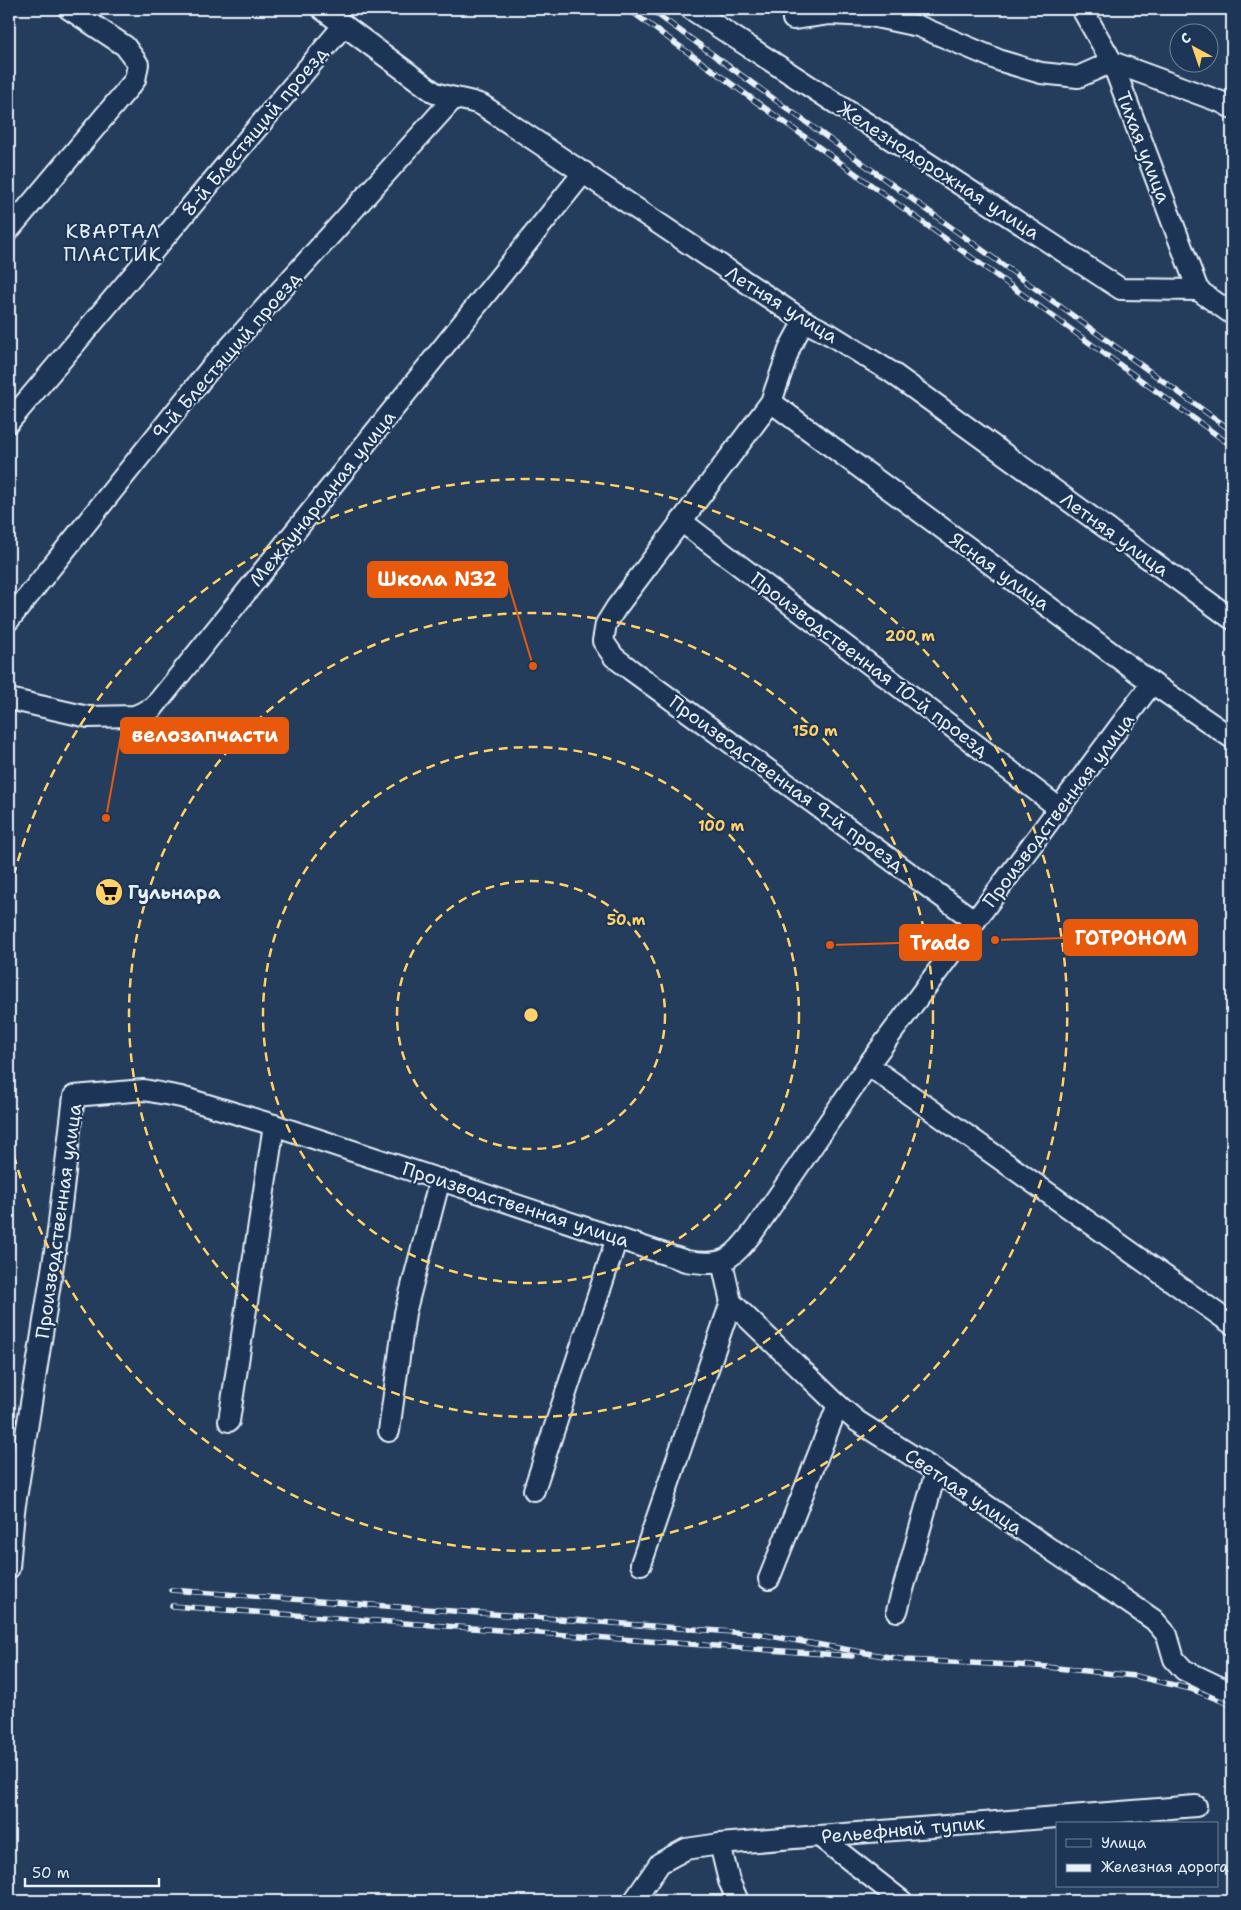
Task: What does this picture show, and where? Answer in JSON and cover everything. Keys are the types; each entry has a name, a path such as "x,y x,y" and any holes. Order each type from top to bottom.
{"street":[{"path":"9,230 135,80 138,64 125,46 69,9"},
{"name":"Летняя улица","path":"322,9 435,93 482,105 804,321 831,335 891,372 1232,618"},
{"name":"Железнодорожная улица","path":"692,9 1121,289 1198,290"},
{"name":"Тихая улица","path":"1082,9 1112,62 1198,290"},
{"path":"793,19 829,14 871,16 918,26 1001,61 1041,73 1078,77 1112,62 1221,102 1232,108"},
{"name":"8-й Блестящий проезд","path":"9,422 344,25"},
{"name":"9-й Блестящий проезд","path":"9,620 209,370 453,99"},
{"name":"Международная улица","path":"9,699 88,717 135,716 153,708 584,172"},
{"path":"1198,290 1232,314"},
{"path":"681,521 771,402 790,347 804,321"},
{"name":"Ясная улица","path":"771,402 1152,683 1232,738"},
{"name":"Производственная 9-й проезд","path":"681,521 606,624 603,641 614,657 975,921"},
{"name":"Производственная 10-й проезд","path":"681,521 1059,808"},
{"name":"Производственная улица","path":"9,1568 14,1511 57,1239 74,1096 144,1090 181,1097 274,1125 686,1260 703,1263 722,1262 740,1248 754,1231 868,1065 1152,683"},
{"path":"868,1065 1232,1324"},
{"path":"228,1421 274,1125"},
{"path":"389,1431 405,1313 440,1179"},
{"path":"534,1490 617,1238"},
{"path":"641,1564 731,1302 722,1262"},
{"name":"Светлая улица","path":"731,1302 838,1406 1154,1620 1167,1635 1174,1659 1184,1670 1232,1693"},
{"path":"769,1579 838,1406"},
{"path":"897,1611 936,1471"},
{"name":"Рельефный тупик","path":"634,1901 660,1863 686,1850 720,1844 1196,1806"},
{"path":"819,1836 902,1901"},
{"path":"720,1844 729,1881 738,1901"}],"railway":[{"path":"628,9 1232,446"},
{"path":"650,9 1232,431"},
{"path":"171,1590 759,1634 906,1660 1037,1666 1135,1676 1191,1689 1232,1705"},
{"path":"172,1606 852,1656"}],"place":[{"name":"Школа N32","path":"533,666"},
{"name":"велозапчасти","path":"106,818"},
{"name":"Гульнара","path":"109,892"},
{"name":"ГОТРОНОМ","path":"995,940"},
{"name":"Trado","path":"830,945"}],"district":[{"name":"КВАРТАЛ ПЛАСТИК","path":"113,242"}]}
